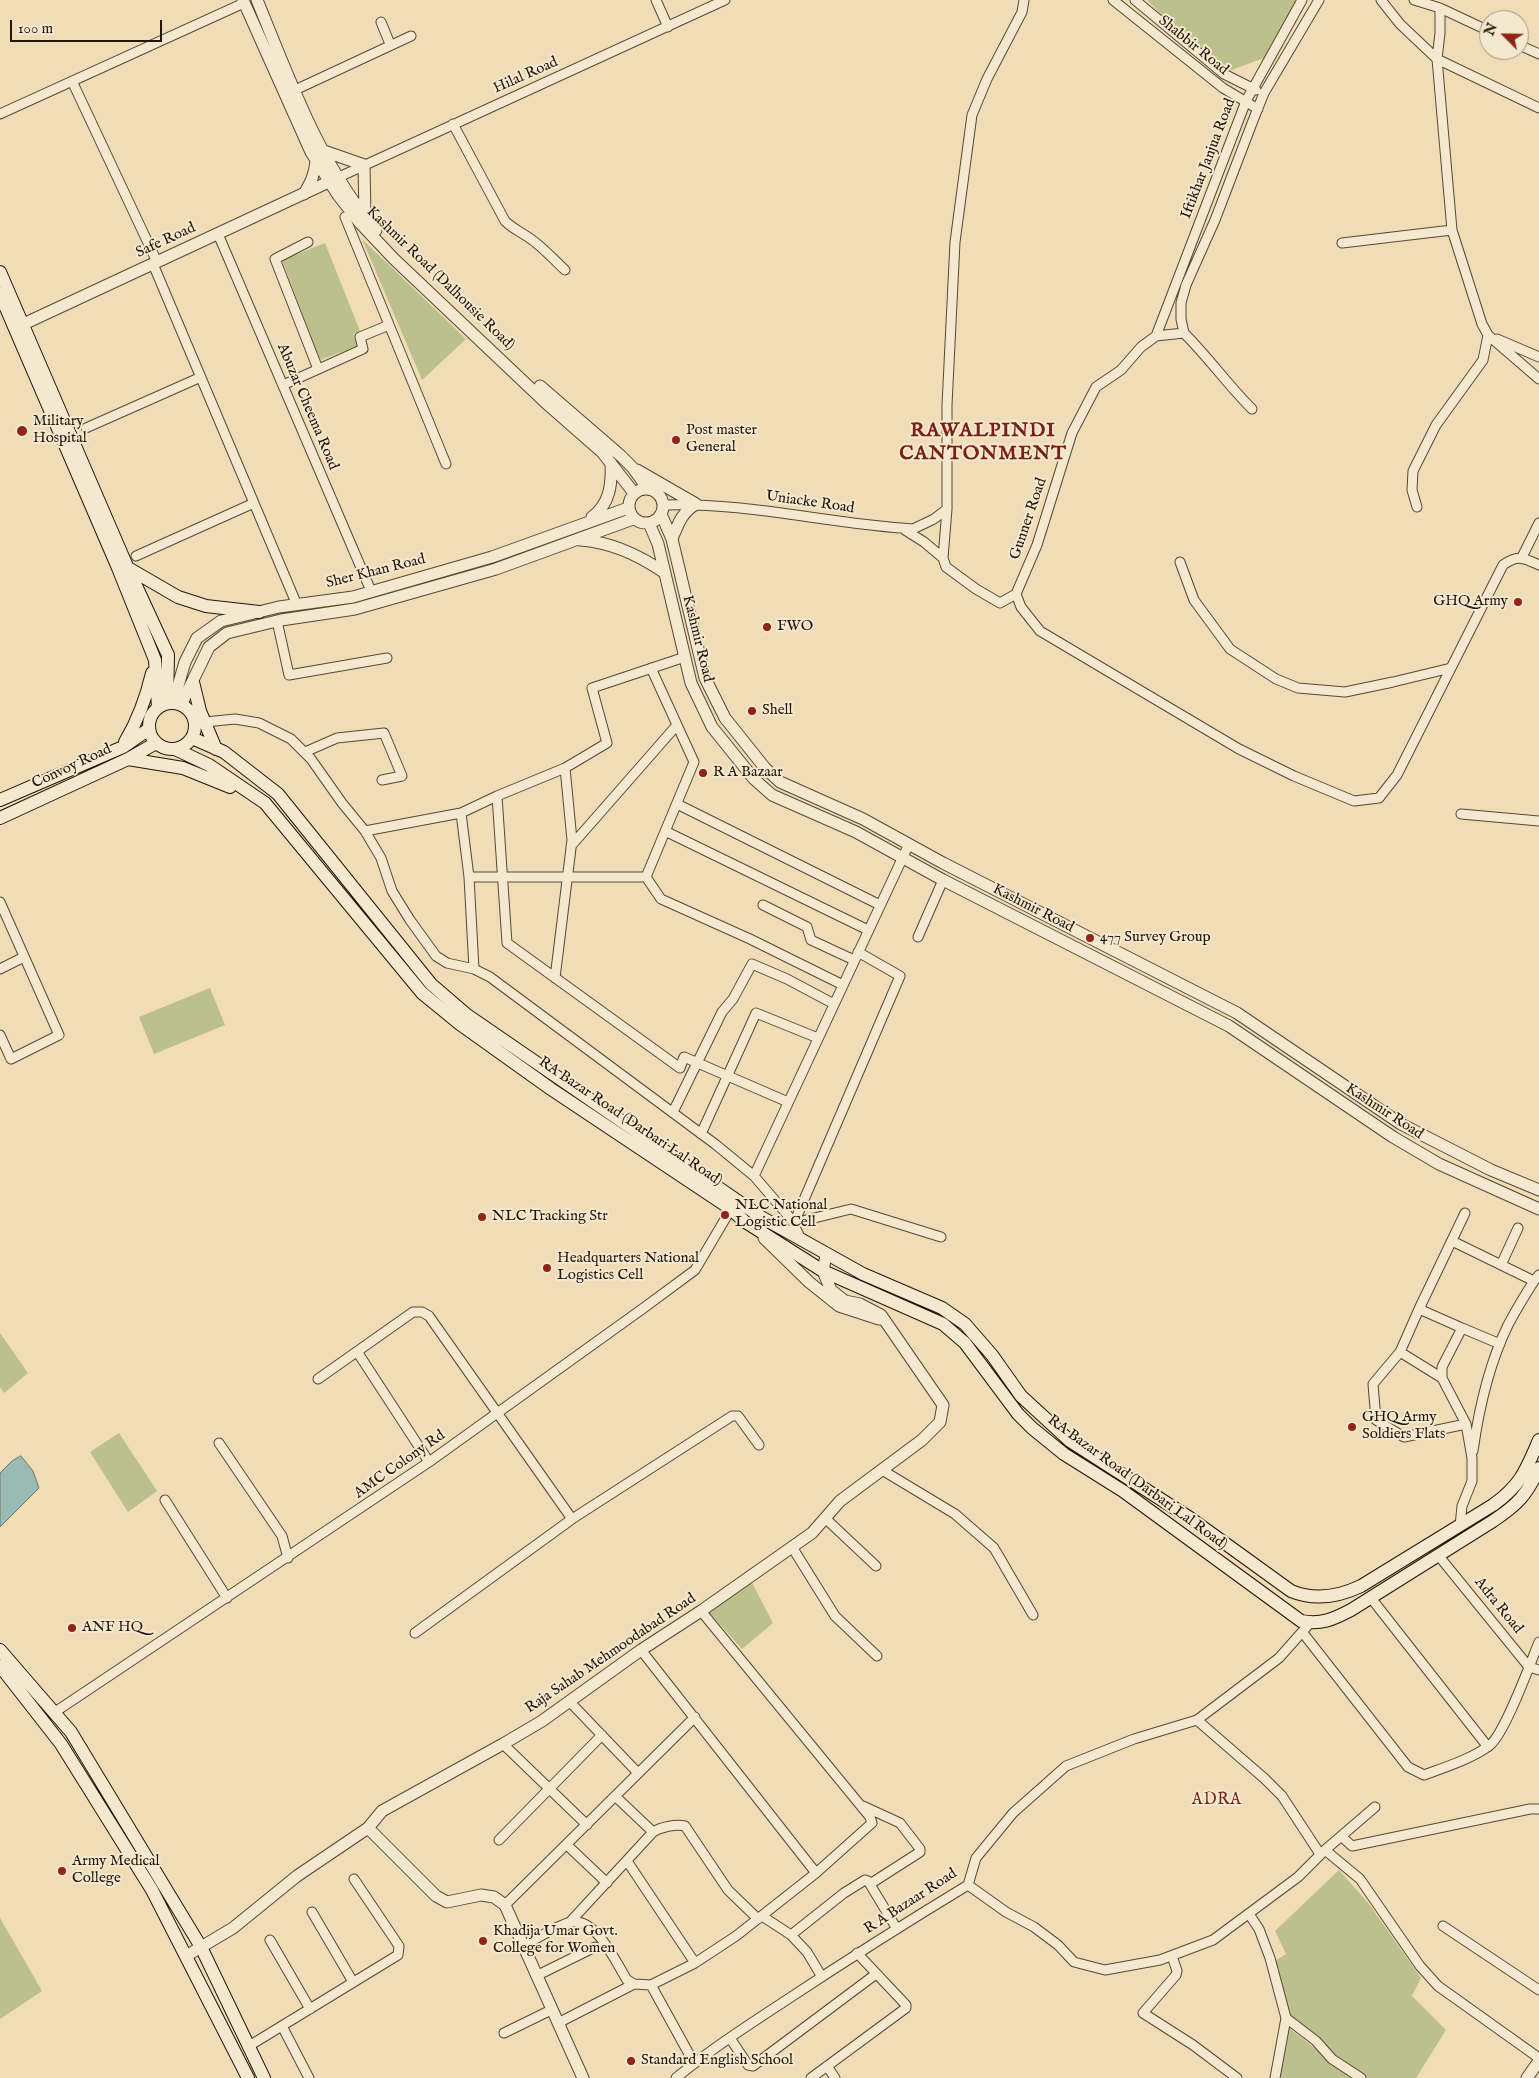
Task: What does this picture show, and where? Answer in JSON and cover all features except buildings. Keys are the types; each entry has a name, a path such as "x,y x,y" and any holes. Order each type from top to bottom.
{"main road":[{"path":"0,272 19,326 155,660 170,705"},
{"path":"0,294 19,326 168,655 170,705"},
{"path":"128,568 178,596 206,606 259,612"},
{"path":"123,747 138,720 145,702 155,660"},
{"path":"170,705 151,717 149,729 156,743 165,748 175,749 185,746 200,723 192,682"},
{"path":"170,705 191,712 216,749"},
{"name":"Convoy Road","path":"0,800 123,747 149,729"},
{"name":"RA Bazar Road (Darbari Lal Road)","path":"192,738 224,752 278,794 431,984 468,1015 745,1206 826,1255 863,1274 942,1308 966,1324 992,1354 1022,1396 1070,1441 1190,1518 1291,1591 1318,1597 1347,1593 1460,1526 1493,1505 1518,1484 1539,1440"},
{"name":"Convoy Road","path":"0,818 128,759 156,743"},
{"name":"RA Bazar Road (Darbari Lal Road)","path":"175,749 209,765 265,803 422,993 460,1024 551,1089 731,1209 744,1220 823,1271 943,1324 965,1343 1018,1414 1058,1449 1123,1491 1300,1621 1306,1628"},
{"path":"128,759 183,768 251,795"},
{"path":"1306,1628 1331,1620 1371,1598 1512,1508 1526,1494 1539,1468"},
{"path":"0,1650 71,1732 201,1947 264,2078"},
{"path":"0,1666 62,1744 152,1890 248,2078"}],"street":[{"name":"Kashmir Road (Dalhousie Road)","path":"257,0 295,90 318,156"},
{"path":"656,0 668,27"},
{"name":"Hilal Road","path":"334,180 725,0"},
{"path":"1024,0 1022,12 987,79 972,115 952,280 947,406 947,509 943,558 946,567 976,590 1000,603 1016,594 1021,607 1040,631 1239,749 1294,776 1354,801 1378,798 1397,775 1504,565 1511,560 1522,557 1539,564"},
{"name":"Shabbir Road","path":"1113,0 1223,88 1258,109"},
{"name":"Shabbir Road","path":"1134,0 1224,74 1264,93"},
{"name":"Iftikhar Janjua Road","path":"1156,336 1246,101 1302,0"},
{"name":"Iftikhar Janjua Road","path":"1184,333 1181,304 1186,285 1216,220 1264,93 1319,0"},
{"path":"1381,0 1400,24 1437,59 1539,108"},
{"path":"1414,0 1440,8 1479,26"},
{"name":"Kashmir Road (Dalhousie Road)","path":"243,1 318,156 360,223 394,259 611,462 634,493"},
{"path":"0,114 243,1"},
{"path":"1440,8 1437,59 1452,230 1479,316 1488,335 1539,379"},
{"path":"381,22 390,44"},
{"path":"295,90 390,44 411,36"},
{"path":"72,80 155,263 297,605"},
{"path":"453,124 505,221 514,230 527,236 542,248 564,270"},
{"path":"304,194 312,181 318,156 364,165 365,218"},
{"name":"Kashmir Road (Dalhousie Road)","path":"334,180 386,241 546,392 633,468 648,489"},
{"name":"Safe Road","path":"19,326 334,180"},
{"path":"345,217 446,464"},
{"path":"1342,243 1452,230"},
{"name":"Abuzar Cheema Road","path":"218,234 372,592"},
{"path":"308,242 275,259 318,369"},
{"path":"283,385 363,349 360,337 389,324"},
{"path":"1156,336 1184,333 1206,354 1231,387 1252,409"},
{"path":"1488,335 1539,357"},
{"path":"1417,507 1412,490 1413,471 1436,425 1483,360 1488,335"},
{"name":"Gunner Road","path":"1016,594 1037,545 1072,433 1096,387 1121,370 1141,347 1156,336"},
{"path":"86,428 201,377"},
{"path":"584,523 599,512 608,496 612,483 611,462"},
{"path":"633,468 696,504"},
{"path":"648,489 658,494 662,510 656,520 650,523 642,523 633,519 628,508 634,493 648,489"},
{"path":"136,556 254,504"},
{"path":"672,539 679,520 687,509 696,504"},
{"name":"Uniacke Road","path":"662,510 696,504 913,530 934,519 947,509"},
{"name":"Sher Khan Road","path":"170,705 185,662 197,638 221,621 259,612 353,597 372,592 492,557 628,508"},
{"name":"Kashmir Road","path":"662,510 672,539 706,678 725,718 765,768 780,782 863,819 944,864 1237,1013 1400,1124 1491,1170 1539,1190"},
{"name":"Sher Khan Road","path":"170,705 192,682 210,647 227,633 277,621 355,609 496,569 633,519"},
{"path":"1522,557 1539,522"},
{"name":"Kashmir Road","path":"650,523 658,544 691,683 712,727 754,779 772,795 856,832 1036,928 1229,1026 1393,1137 1440,1164 1539,1209"},
{"path":"903,529 924,542 943,558"},
{"path":"576,540 608,543 648,561 665,573"},
{"path":"1180,562 1194,600 1230,649 1276,679 1298,688 1345,692 1450,668"},
{"path":"277,621 289,675 387,658"},
{"path":"365,831 461,813 565,768 607,743 592,688 685,657"},
{"path":"646,877 694,762 651,668"},
{"path":"200,723 235,719 259,724 291,739 304,752 365,831 381,858 392,891 436,956 448,963 474,969 490,977 701,1134 754,1176 794,1224 802,1241"},
{"path":"571,846 677,725"},
{"path":"304,752 337,738 384,733 402,776 382,780"},
{"path":"555,978 571,846 565,768"},
{"path":"497,796 507,943 680,1068 684,1057 788,1102"},
{"path":"677,804 880,905"},
{"path":"461,813 469,877 474,969"},
{"path":"1462,814 1539,821"},
{"path":"665,831 868,930"},
{"path":"754,1176 908,844"},
{"path":"918,937 944,864"},
{"path":"469,877 646,877"},
{"path":"646,877 661,899 750,939 842,985"},
{"path":"0,902 59,1035 11,1059 0,1035"},
{"path":"763,905 807,927 811,940 856,956 900,976 794,1224"},
{"path":"1036,928 1043,914"},
{"path":"1066,943 1073,929"},
{"path":"0,968 24,957"},
{"path":"672,1112 722,1012 733,999 752,964 787,979 834,1004"},
{"path":"701,1134 756,1013 818,1038"},
{"path":"1265,1051 1274,1038"},
{"path":"1354,1111 1363,1099"},
{"path":"1440,1164 1448,1148"},
{"name":"AMC Colony Rd","path":"54,1712 288,1558 429,1462 695,1270 731,1209"},
{"path":"794,1224 851,1209 941,1237"},
{"path":"1465,1213 1400,1352 1373,1384 1376,1420 1404,1437 1466,1424"},
{"path":"744,1220 788,1259 809,1282 839,1306 886,1321"},
{"path":"1501,1266 1518,1228"},
{"path":"1452,1241 1501,1266 1536,1278 1508,1325 1479,1410 1472,1458 1472,1481 1462,1506 1460,1526"},
{"path":"826,1255 823,1271 830,1290 846,1301 870,1308 881,1315 886,1321"},
{"path":"1419,1309 1500,1344"},
{"path":"318,1379 413,1312 422,1312 429,1316 572,1519"},
{"name":"Raja Sahab Mehmoodabad Road","path":"186,1956 233,1928 297,1876 368,1828 382,1810 503,1744 569,1701 812,1533 840,1501 922,1440 940,1422 943,1405 886,1321"},
{"path":"1462,1328 1442,1367 1442,1378 1466,1424 1472,1458"},
{"path":"358,1352 429,1462"},
{"path":"1400,1352 1442,1378"},
{"path":"415,1633 572,1519 732,1416 738,1416 759,1445"},
{"path":"219,1443 282,1536 288,1558"},
{"path":"882,1470 955,1514 994,1548 1033,1615"},
{"path":"166,1500 227,1598"},
{"path":"825,1518 876,1566"},
{"path":"792,1547 835,1616 877,1656"},
{"name":"Adra Road","path":"1438,1555 1529,1667"},
{"path":"1371,1598 1488,1747"},
{"path":"570,1922 584,1923 595,1930 627,1980 634,1984 651,1985 695,1963 736,1936 816,1873 872,1823 861,1805 701,1610"},
{"path":"1306,1628 1408,1767 1424,1775 1453,1764 1491,1745 1503,1726 1539,1642"},
{"name":"R A Bazaar Road","path":"676,2078 694,2063 822,1976 968,1886 976,1858 1013,1813 1066,1766 1134,1739 1197,1720 1279,1658 1306,1628"},
{"path":"641,1650 816,1873"},
{"path":"1529,1667 1539,1670"},
{"path":"569,1701 638,1773"},
{"path":"506,1905 695,1717"},
{"path":"1197,1720 1282,1796 1323,1852 1360,1879 1420,1966 1438,1986 1539,2058"},
{"path":"499,1840 602,1735"},
{"path":"503,1744 587,1825"},
{"path":"615,1796 653,1832"},
{"path":"861,1805 900,1823 920,1849 920,1852 870,1884"},
{"path":"968,1886 1006,1912 1034,1927 1058,1945 1074,1962 1105,1970 1160,1960 1213,1940 1298,1877 1323,1852 1375,1807"},
{"path":"1341,1836 1352,1846 1530,1809 1539,1809"},
{"path":"523,1946 570,1922 653,1832 659,1828 680,1825 685,1826 728,1890 760,1917 792,1935 807,1952 822,1976"},
{"path":"368,1828 436,1896 447,1902 481,1895 494,1897 506,1905 551,2010 583,2078"},
{"path":"567,1845 607,1883"},
{"path":"627,1861 695,1963"},
{"path":"249,2046 398,1955 399,1946 354,1879"},
{"path":"792,1935 862,1880 870,1884 897,1929"},
{"path":"312,1912 353,1982"},
{"path":"1249,1914 1258,1929 1270,1958 1286,2018 1275,2078"},
{"path":"1443,1926 1539,1990"},
{"path":"270,1940 310,2009"},
{"path":"536,1976 595,1947"},
{"path":"811,2078 906,2008 906,2005 857,1954"},
{"path":"1172,1956 1177,1971 1176,1975 1143,2013 1193,2045 1237,2078"},
{"path":"730,2038 748,2065 753,2066 876,1974"},
{"path":"558,2023 634,1984"},
{"path":"651,1985 694,2063"},
{"path":"504,2034 551,2010"},
{"path":"1286,2018 1316,2041 1332,2059 1361,2078"},
{"path":"282,2026 309,2078"},
{"path":"1527,2078 1539,2061"},
{"path":"827,2066 836,2078"}],"green space":[{"path":"1147,0 1296,0 1264,58 1229,71 1169,22"},
{"path":"362,239 466,339 422,380"},
{"path":"325,243 360,331 353,334 357,346 320,360 282,260"},
{"path":"210,988 225,1025 154,1054 139,1017"},
{"path":"0,1333 28,1373 4,1393 0,1387"},
{"path":"119,1433 157,1491 128,1512 90,1452"},
{"path":"750,1579 773,1623 742,1649 707,1610"},
{"path":"1339,1870 1369,1904 1421,1978 1412,1996 1446,2030 1416,2078 1367,2078 1334,2057 1289,2014 1275,1961 1286,1954 1275,1931"},
{"path":"0,1918 42,1991 0,2019"},
{"path":"1289,2028 1353,2078 1276,2078"}],"water":[{"path":"21,1456 33,1471 39,1488 0,1527 0,1473 12,1461"}],"place":[{"name":"Military Hospital","path":"22,431"},
{"name":"Post master General","path":"676,440"},
{"name":"GHQ Army","path":"1518,602"},
{"name":"FWO","path":"767,627"},
{"name":"Shell","path":"752,711"},
{"name":"R A Bazaar","path":"703,773"},
{"name":"477 Survey Group","path":"1090,938"},
{"name":"NLC National Logistic Cell","path":"725,1215"},
{"name":"NLC Tracking Str","path":"482,1217"},
{"name":"Headquarters National Logistics Cell","path":"547,1268"},
{"name":"GHQ Army Soldiers Flats","path":"1352,1427"},
{"name":"ANF HQ","path":"72,1628"},
{"name":"Army Medical College","path":"62,1871"},
{"name":"Khadija Umar Govt. College for Women","path":"483,1941"},
{"name":"Standard English School","path":"631,2061"}],"district":[{"name":"RAWALPINDI CANTONMENT","path":"983,444"},
{"name":"ADRA","path":"1217,1801"}]}
